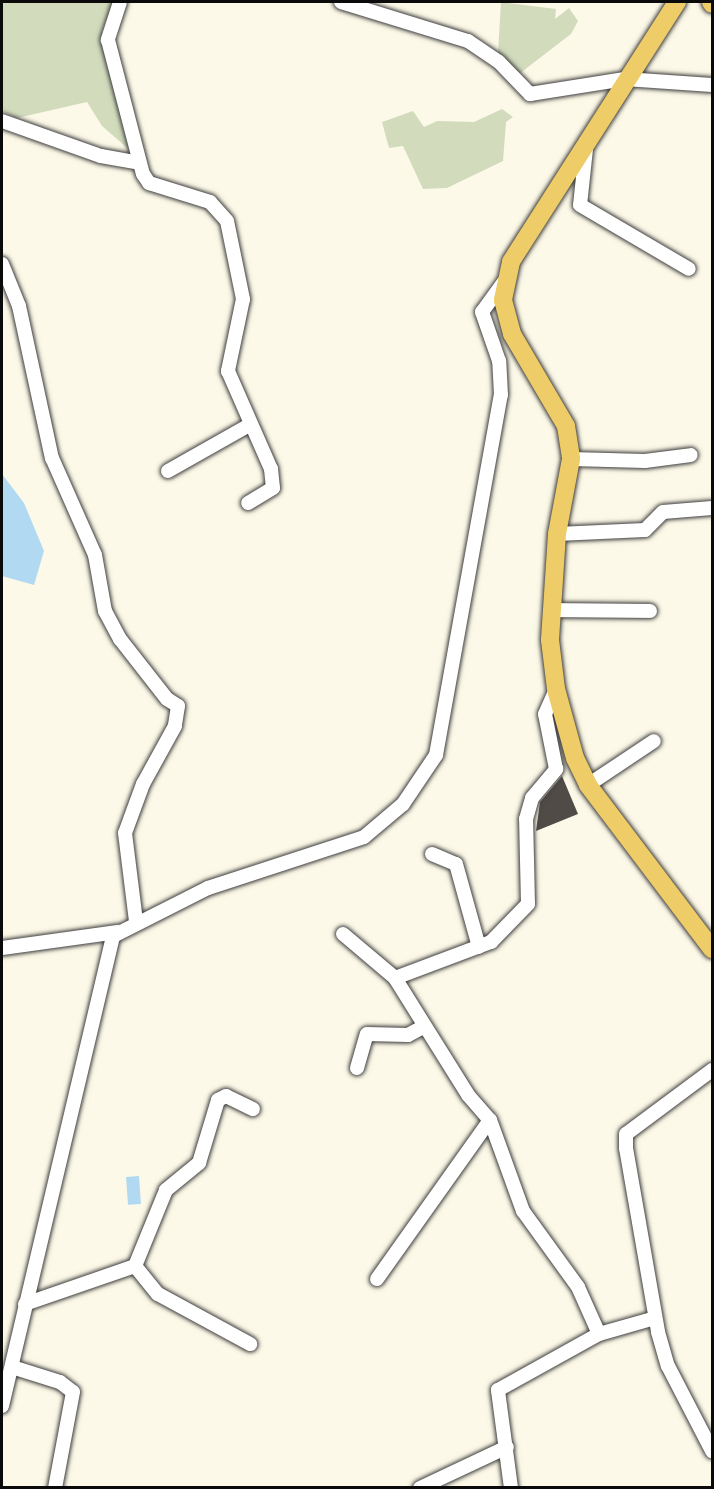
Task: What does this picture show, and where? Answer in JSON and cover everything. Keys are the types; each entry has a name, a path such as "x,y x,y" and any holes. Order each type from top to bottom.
{"main road":[{"path":"677,2 625,79 511,262 504,282 503,300 512,334 554,399 566,426 571,459 557,534 551,610 556,689 588,785 712,949"}],"street":[{"path":"120,2 108,40 139,163 149,183 210,202 227,221 243,299 228,371 251,424 273,488 248,504"},
{"path":"341,2 468,40 530,94 625,79 712,85"},
{"path":"2,121 101,156 139,163"},
{"path":"586,145 580,205 689,270"},
{"path":"2,264 19,306 52,458 95,555 105,610 120,639 167,699 178,706 175,726 143,784 125,833 136,921"},
{"path":"2,948 118,932 136,921 272,864 364,837 403,804 436,755 501,395 500,361 482,312 504,282"},
{"path":"168,471 251,424"},
{"path":"571,459 645,461 691,455"},
{"path":"557,534 645,530 663,512 712,508"},
{"path":"551,610 650,611"},
{"path":"395,978 479,947 521,913 531,896 526,819 532,798 556,770 545,714 556,689"},
{"path":"588,785 654,741"},
{"path":"432,854 456,864 479,947"},
{"path":"2,1406 107,953 118,932"},
{"path":"343,934 395,978 423,1027 490,1120 524,1211 578,1287 599,1334"},
{"path":"357,1068 367,1034 408,1035 423,1027"},
{"path":"712,1070 626,1134 656,1318 668,1366 712,1451"},
{"path":"24,1304 135,1266 166,1190 199,1163 218,1100 226,1096 253,1109"},
{"path":"377,1279 490,1120"},
{"path":"135,1266 158,1294 250,1344"},
{"path":"510,1488 507,1447 498,1390 599,1334 656,1318"},
{"path":"12,1366 60,1382 73,1392 55,1488"},
{"path":"420,1488 507,1447"}],"green space":[{"path":"2,2 113,2 102,31 133,153 102,126 87,102 17,118 2,111"},
{"path":"501,2 556,9 555,19 569,8 578,21 571,34 519,74 498,53"},
{"path":"502,109 513,117 506,122 503,161 447,188 423,189 403,146 389,148 382,122 413,111 424,127 437,121 474,122"}],"water":[{"path":"2,474 24,503 44,551 34,585 2,576"},
{"path":"139,1176 141,1204 128,1205 126,1177"}],"building":[{"path":"562,776 578,814 536,831 540,802"}]}
